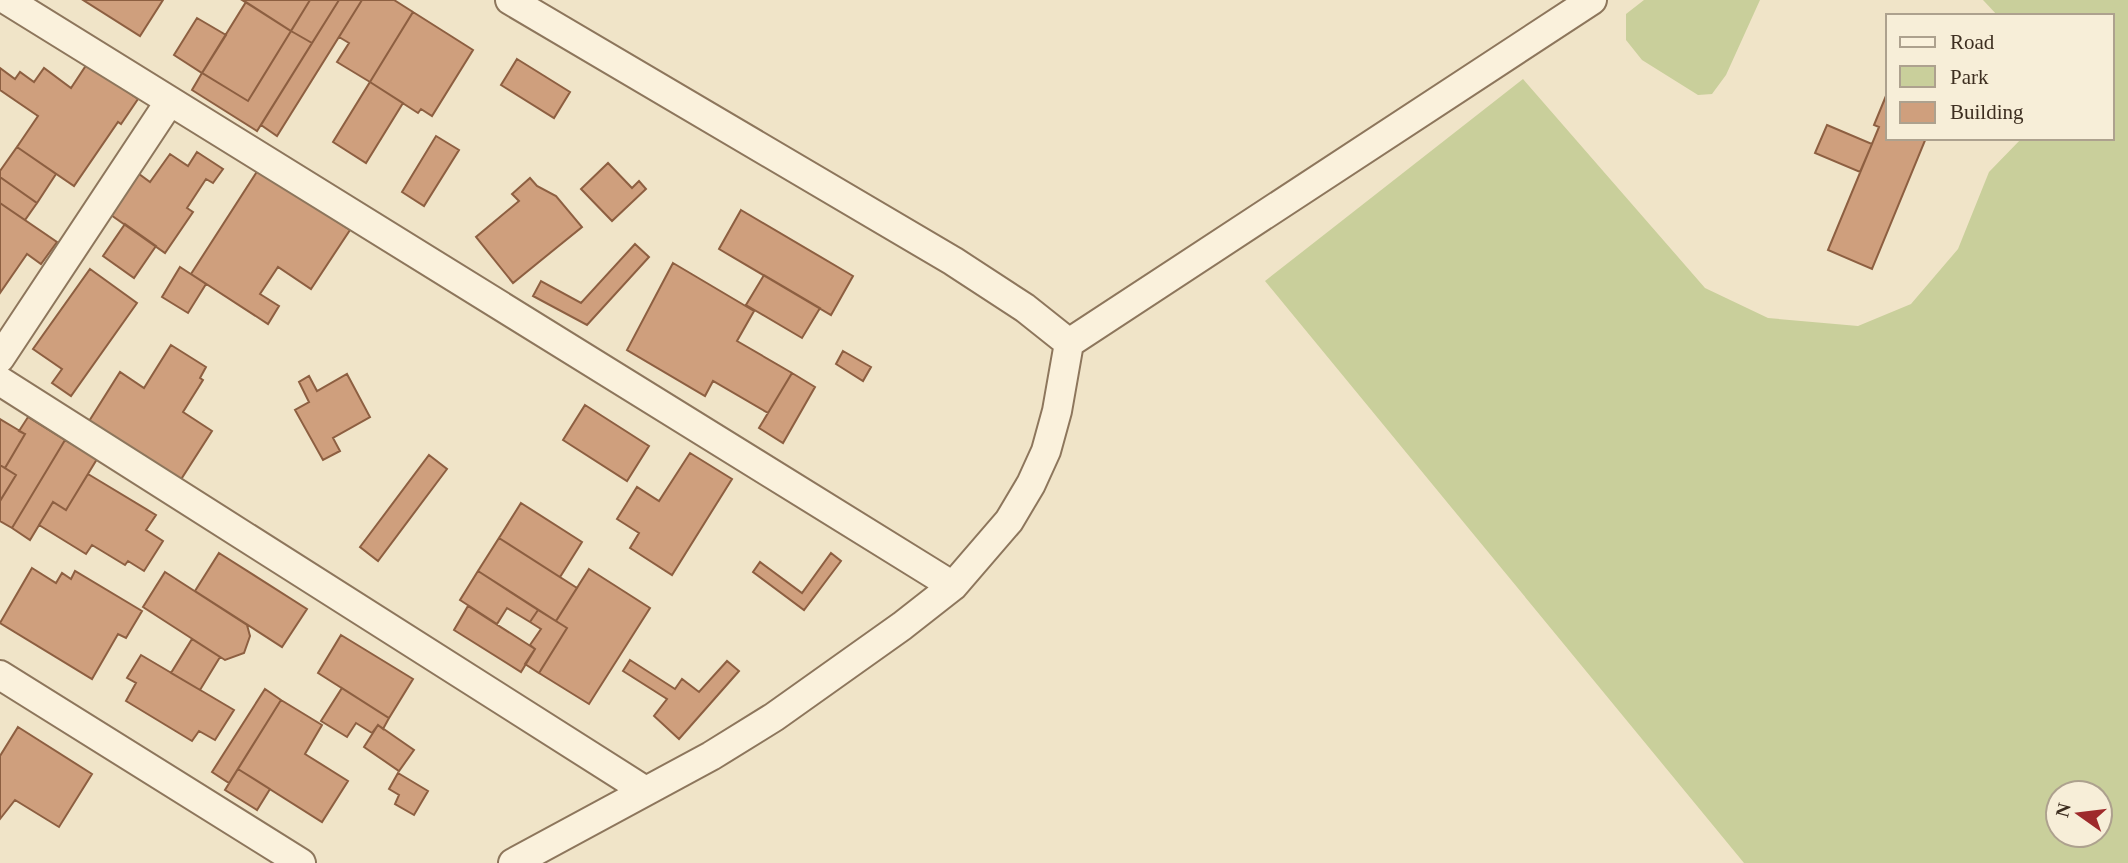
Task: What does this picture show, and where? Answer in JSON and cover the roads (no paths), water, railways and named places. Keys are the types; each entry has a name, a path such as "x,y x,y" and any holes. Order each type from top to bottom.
{"street":[{"path":"7,0 953,586"},
{"path":"510,0 953,261 1025,308 1069,343"},
{"path":"513,863 711,756 774,717 902,626 953,586 1009,522 1031,484 1046,451 1057,411 1069,343 1592,0"},
{"path":"0,358 170,101"},
{"path":"0,381 644,790"},
{"path":"0,675 301,863"}]}
